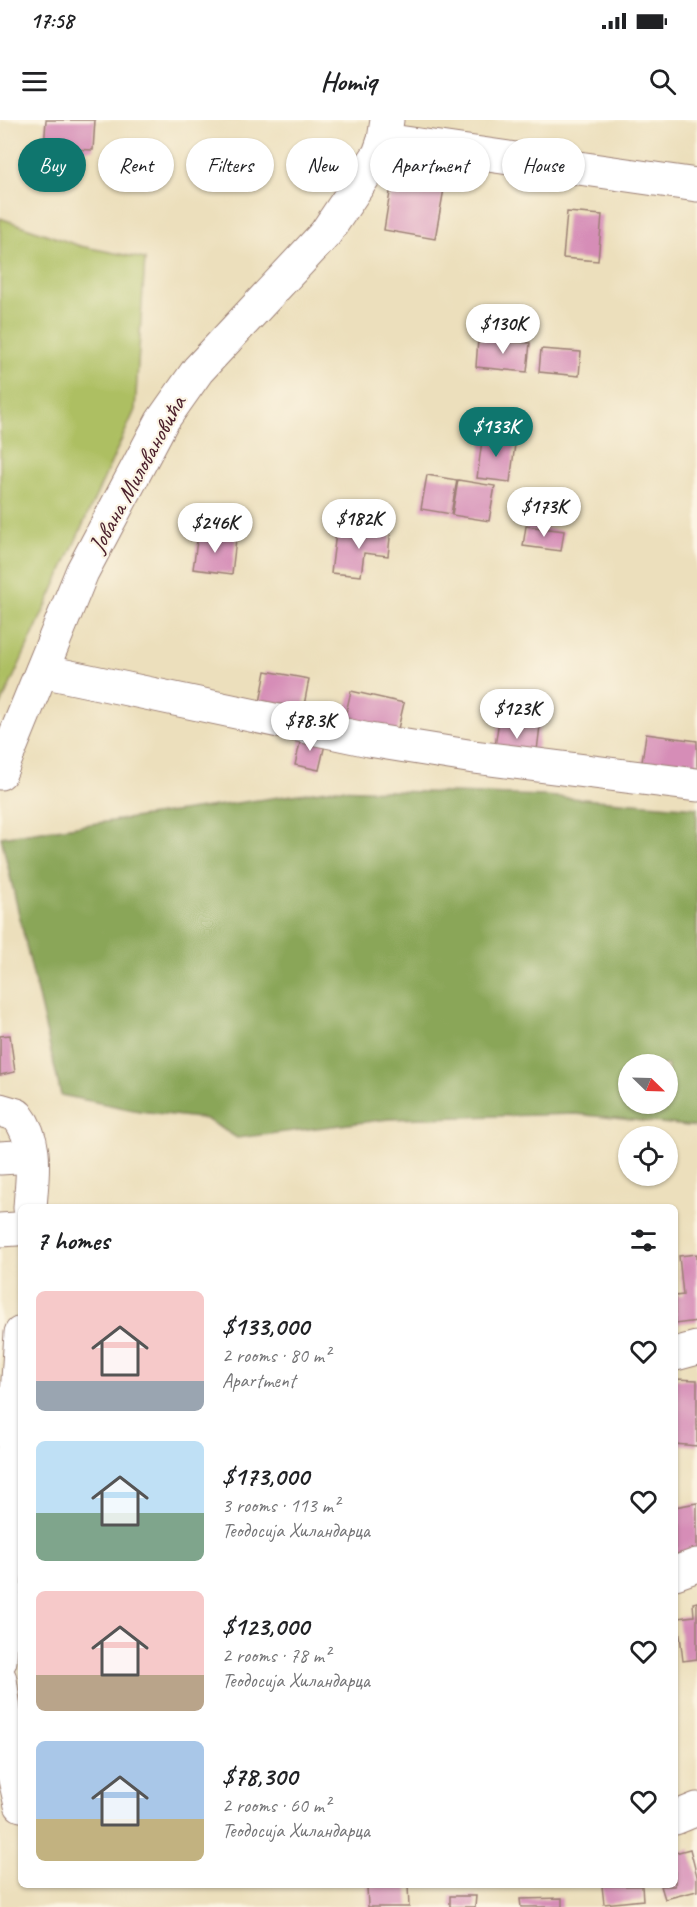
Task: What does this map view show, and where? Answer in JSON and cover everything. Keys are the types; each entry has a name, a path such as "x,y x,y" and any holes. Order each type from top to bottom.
{"street":[{"path":"386,130 697,185"},
{"name":"Јована Миловановића","path":"0,773 82,572 147,462 162,421 198,370 325,234 365,177 386,130"},
{"path":"42,671 369,740 474,757 697,785"},
{"path":"0,1110 17,1116 31,1139 34,1156 10,1227"},
{"path":"678,1353 697,1348"},
{"path":"8,1642 18,1420"},
{"path":"678,1573 697,1565"},
{"path":"0,1679 11,1762 18,1792"},
{"path":"678,1817 697,1809"}],"green space":[{"path":"0,218 80,246 145,259 135,410 0,707"},
{"path":"334,789 545,796 697,808 697,1127 576,1114 389,1119 237,1138 206,1119 139,1111 61,1095 1,837"}],"building":[{"path":"46,120 95,120 93,150 86,150 86,138 45,138"},
{"path":"390,192 443,192 435,239 384,230"},
{"path":"567,212 602,215 598,261 563,258"},
{"path":"499,306 525,309 522,332 497,330"},
{"path":"478,339 530,343 527,372 476,367"},
{"path":"541,349 581,352 579,376 539,372"},
{"path":"483,433 516,437 510,482 477,478"},
{"path":"427,475 457,480 451,514 421,509"},
{"path":"458,480 495,486 489,521 452,515"},
{"path":"366,526 391,529 388,556 364,553 361,576 331,573 336,533 365,536"},
{"path":"526,526 564,531 561,551 523,546"},
{"path":"198,534 236,539 232,574 193,569"},
{"path":"266,671 309,679 302,716 259,708"},
{"path":"351,691 404,703 397,733 344,721"},
{"path":"499,720 540,726 536,759 494,753"},
{"path":"302,734 326,740 319,770 295,765"},
{"path":"646,734 697,741 697,777 641,769"},
{"path":"10,1035 15,1072 0,1075 0,1036"},
{"path":"697,1254 697,1321 678,1324 678,1296 683,1295 679,1256"},
{"path":"678,1379 697,1380 697,1446 678,1444"},
{"path":"697,1503 697,1551 678,1554 678,1506"},
{"path":"697,1602 697,1659 683,1661 678,1618 694,1616 693,1603"},
{"path":"690,1849 697,1876 697,1891 665,1899 662,1888 678,1888 678,1852"},
{"path":"367,1888 408,1888 409,1907 368,1907"},
{"path":"602,1888 642,1888 643,1900 604,1904"},
{"path":"450,1896 476,1896 475,1907 450,1907"},
{"path":"562,1898 562,1907 521,1907 520,1899"}]}
